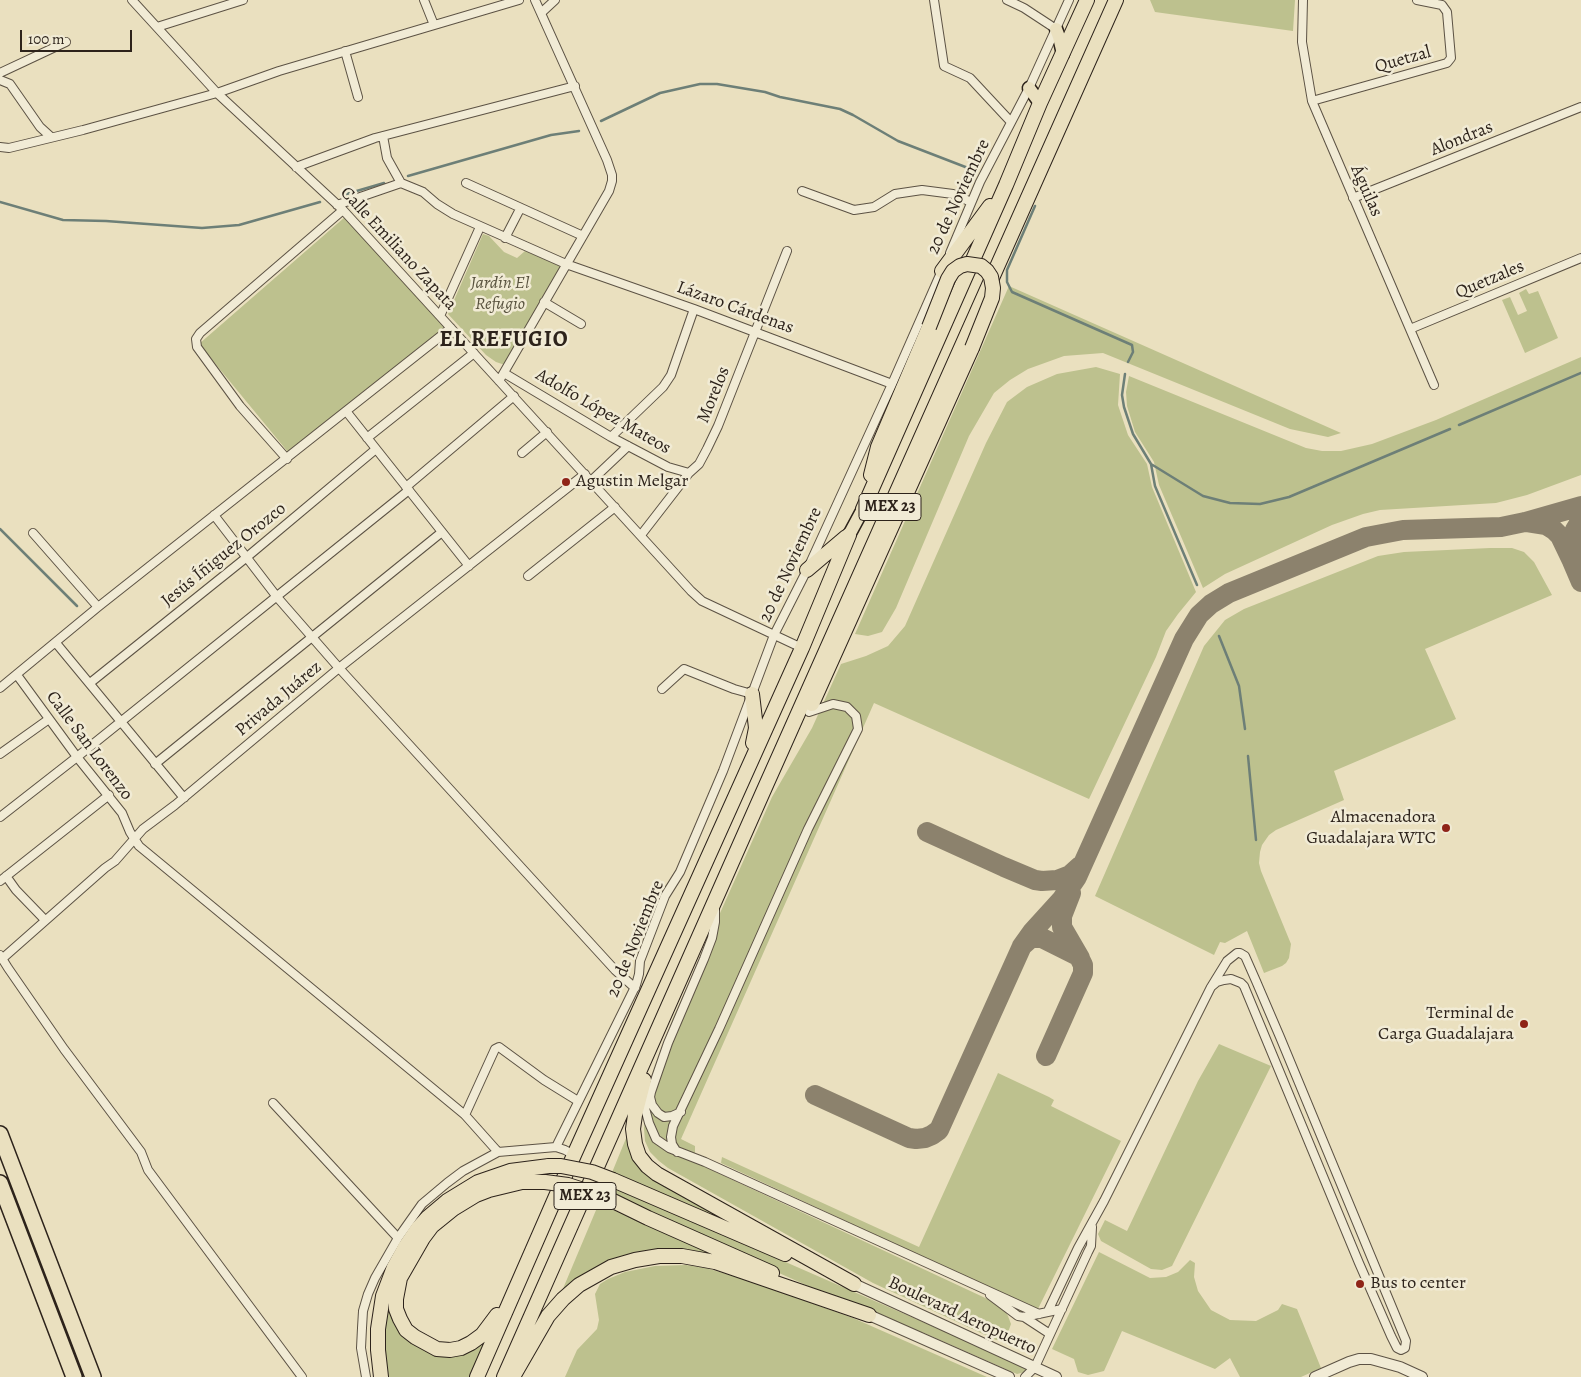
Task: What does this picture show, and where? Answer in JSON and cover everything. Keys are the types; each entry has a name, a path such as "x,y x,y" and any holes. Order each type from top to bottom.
{"highway":[{"name":"MEX 23","path":"863,509 1087,0"},
{"name":"MEX 23","path":"504,1377 1116,0"},
{"path":"942,272 1006,185"},
{"path":"763,792 809,712 972,348 992,298 991,277 988,271 981,266 967,264 960,266 948,279 878,447 863,509"},
{"name":"MEX 23","path":"477,1377 518,1280 802,648 848,535"},
{"path":"807,570 848,535"},
{"path":"748,767 756,728 752,694"},
{"path":"665,1016 634,1115 633,1129 639,1156 657,1174 854,1284"},
{"path":"0,1134 93,1377"},
{"path":"381,1377 378,1329 383,1296 394,1266 405,1247 428,1217 447,1201 478,1182 510,1171 561,1166 592,1172 854,1284"},
{"path":"518,1280 494,1320 482,1335 461,1348 450,1350 437,1349 426,1344 406,1330 396,1308 397,1289 405,1268 423,1238 444,1215 464,1201 489,1190 522,1182 545,1182 568,1185 605,1197 648,1218 869,1315"},
{"path":"0,1183 74,1377"},
{"path":"513,1377 548,1316 563,1299 579,1286 611,1267 635,1260 659,1256 682,1256 715,1262 869,1315"}],"main road":[{"path":"1056,29 1060,37 1062,54"},
{"path":"1029,88 1040,104"},
{"name":"MEX 23","path":"848,535 863,509"}],"street":[{"name":"Calle Emiliano Zapata","path":"132,0 217,93 343,210 691,592 702,601 802,648"},
{"path":"156,27 244,0"},
{"path":"424,0 434,26"},
{"path":"0,147 9,148 83,130 217,93 279,71 518,0"},
{"path":"500,381 609,191 612,176 608,160 535,0"},
{"path":"541,13 555,0"},
{"path":"934,0 944,66 970,78 1011,122"},
{"path":"1007,0 1025,4 1056,29"},
{"name":"20 de Noviembre","path":"556,1147 635,988 640,974 640,962 665,896 680,872 723,771 774,635 807,570 892,384 971,202 1029,88 1069,0"},
{"name":"Águilas","path":"1303,0 1302,42 1312,101 1434,386"},
{"name":"Quetzal","path":"1312,101 1447,63 1451,58 1448,12 1442,5 1418,0"},
{"path":"0,73 66,42"},
{"path":"345,51 358,97"},
{"path":"0,80 10,84 40,127 51,137"},
{"path":"296,167 383,136 575,86"},
{"name":"Alondras","path":"1354,198 1581,107"},
{"path":"337,204 401,183 387,158 383,136"},
{"name":"Lázaro Cárdenas","path":"401,183 423,192 453,214 566,264 756,331 892,384"},
{"path":"466,183 583,236"},
{"path":"802,191 854,210 874,207 895,194 922,190 953,194 971,202"},
{"path":"504,238 520,209"},
{"path":"286,459 240,406 197,347 196,340 200,332 343,210"},
{"path":"440,316 480,227"},
{"name":"Morelos","path":"641,536 689,473 699,464 718,426 787,251"},
{"name":"Quetzales","path":"1410,329 1581,258"},
{"path":"544,302 581,324"},
{"path":"611,437 663,387 671,375 694,309"},
{"path":"0,688 98,607 451,328"},
{"path":"367,438 474,353"},
{"name":"Adolfo López Mateos","path":"504,373 611,437 668,467 689,473"},
{"path":"0,817 277,597 408,489 514,396"},
{"path":"346,411 469,566"},
{"path":"522,453 547,432"},
{"path":"591,481 628,446"},
{"name":"Jesús Íñiguez Orozco","path":"90,683 247,557 376,449"},
{"name":"Privada Juárez","path":"1,957 115,861 143,829 184,798 339,668 585,474"},
{"path":"528,576 615,507"},
{"path":"214,515 277,597 339,668 615,970 635,988"},
{"path":"155,764 442,532"},
{"path":"33,533 98,607"},
{"path":"56,642 184,798"},
{"path":"662,688 684,669 734,689 752,694"},
{"name":"Calle San Lorenzo","path":"16,675 77,757 122,813 139,846 465,1115 498,1152"},
{"path":"677,1152 672,1144 673,1126 719,1029 808,828 858,728 856,716 847,707 833,704 809,712"},
{"path":"0,754 48,719"},
{"path":"45,920 3,879 109,796"},
{"path":"680,1112 664,1117 652,1105 650,1097 668,1043 712,938 715,922 715,902"},
{"path":"1048,1311 1078,1248 1092,1225 1211,987 1226,960 1238,953 1244,956 1265,1001 1403,1332 1407,1343 1405,1348 1401,1350 1396,1346 1375,1300 1244,986 1231,979 1217,982 1211,987"},
{"path":"1,957 64,1049 141,1152 148,1170 302,1377"},
{"path":"465,1115 496,1049 499,1047 544,1080 578,1101"},
{"path":"641,1092 649,1123 656,1139 668,1148 705,1162 1039,1314"},
{"path":"273,1103 398,1238"},
{"path":"366,1377 361,1348 363,1311 368,1294 398,1238 422,1204 463,1172 498,1152 556,1147 574,1155"},
{"path":"1025,1377 1035,1368 1090,1246 1092,1225"},
{"name":"Boulevard Aeropuerto","path":"854,1284 1056,1377"},
{"path":"983,1289 1018,1316 1024,1317 1062,1309"},
{"name":"Boulevard Aeropuerto","path":"869,1315 1009,1377"},
{"path":"1024,1317 1050,1334"},
{"path":"912,1334 924,1336 1016,1377"},
{"path":"1315,1377 1349,1362 1359,1359 1371,1359 1400,1367 1422,1377"}],"green space":[{"path":"1150,0 1295,0 1293,31 1155,12"},
{"path":"345,217 445,328 288,452 199,344"},
{"name":"Jardín El Refugio","path":"483,234 489,236 504,252 517,258 525,251 561,265 505,365 496,362 486,355 448,314"},
{"path":"1009,286 1341,433 1328,437 1290,429 1103,353 1064,356 1028,369 994,393 969,436 896,608 882,632 868,636 855,634"},
{"path":"1526,289 1529,294 1538,291 1558,338 1525,353 1502,300 1510,297 1518,315 1527,311 1519,293"},
{"path":"1581,357 1581,475 1527,495 1496,503 1380,510 1363,514 1332,525 1225,574 1203,588 1159,485 1154,462 1135,432 1127,406 1126,392 1129,376 1306,448 1322,451 1341,451 1372,444 1436,420"},
{"path":"1096,367 1120,374 1118,405 1128,435 1147,464 1152,487 1196,592 1166,631 1156,657 1089,799 874,703 681,1139 695,1146 695,1157 705,1167 996,1303 1004,1309 1011,1324 1006,1338 996,1340 873,1283 668,1168 650,1152 645,1141 644,1128 652,1075 673,1018 772,797 812,728 841,664 888,646 905,626 986,443 1007,402 1027,387 1057,374"},
{"path":"1512,548 1524,552 1534,562 1552,595 1425,649 1456,719 1334,771 1344,800 1276,830 1269,835 1262,845 1259,863 1291,944 1289,958 1286,963 1264,973 1247,931 1225,943 1220,942 1214,955 1095,896 1204,646 1225,620 1244,609 1378,556 1404,552"},
{"path":"1219,1044 1271,1066 1172,1266 1162,1270 1151,1269 1101,1241 1098,1234 1105,1220 1127,1231 1198,1081"},
{"path":"998,1073 1049,1097 1054,1100 1051,1106 1121,1141 1034,1317 1019,1313 1014,1302 1005,1295 721,1163 722,1157 919,1247"},
{"path":"629,1131 635,1156 791,1255 611,1175"},
{"path":"614,1187 1028,1368 1025,1372 1017,1374 922,1332 911,1332 609,1197"},
{"path":"599,1203 741,1266 683,1251 607,1262 593,1269 562,1291"},
{"path":"1099,1252 1150,1278 1166,1277 1178,1272 1190,1260 1195,1263 1194,1277 1198,1291 1211,1310 1230,1320 1256,1321 1278,1310 1282,1304 1297,1309 1321,1368 1301,1377 1240,1377 1230,1358 1215,1369 1122,1331 1104,1371 1088,1375 1078,1372 1074,1359 1052,1349"},
{"path":"686,1265 706,1268 747,1280 853,1318 987,1377 565,1377 577,1350 597,1329 599,1320 595,1294 600,1284 625,1272 655,1266"},
{"path":"387,1301 411,1340 466,1352 486,1342 471,1377 388,1377 384,1355"}],"waterway":[{"path":"601,121 660,93 700,84 717,84 765,92 780,97 840,109 898,141 968,168"},
{"path":"408,176 551,135 579,131"},
{"path":"343,195 384,183"},
{"path":"0,202 63,220 202,228 239,225 320,202"},
{"path":"1035,206 1007,270 1007,282 1012,292 1132,345 1133,352 1128,362"},
{"path":"1459,425 1581,373"},
{"path":"1125,374 1122,395 1133,434 1151,464 1155,486 1197,585"},
{"path":"1151,464 1203,496 1230,503 1260,504 1289,497 1450,429"},
{"path":"0,529 77,606"},
{"path":"1219,636 1239,686 1245,729"},
{"path":"1248,756 1256,840"}],"taxiway":[{"path":"815,1095 909,1138 925,1138 939,1130 1022,946 1062,899 1077,877 1184,639 1199,615 1211,604 1229,593 1366,537 1403,530 1501,527 1581,506"},
{"path":"1527,522 1546,525 1554,530 1560,536 1572,561 1571,551 1575,530 1581,520"},
{"path":"1572,561 1581,582"},
{"path":"927,832 1035,880 1057,880 1070,875 1080,866"},
{"path":"1071,893 1062,916 1062,927 1080,958"},
{"path":"1022,946 1031,938 1042,938 1076,955 1083,965 1083,973 1046,1056"}],"place":[{"name":"Agustin Melgar","path":"566,482"},
{"name":"Almacenadora Guadalajara WTC","path":"1446,828"},
{"name":"Terminal de Carga Guadalajara","path":"1524,1024"},
{"name":"Bus to center","path":"1360,1284"}],"district":[{"name":"EL REFUGIO","path":"504,341"}]}
